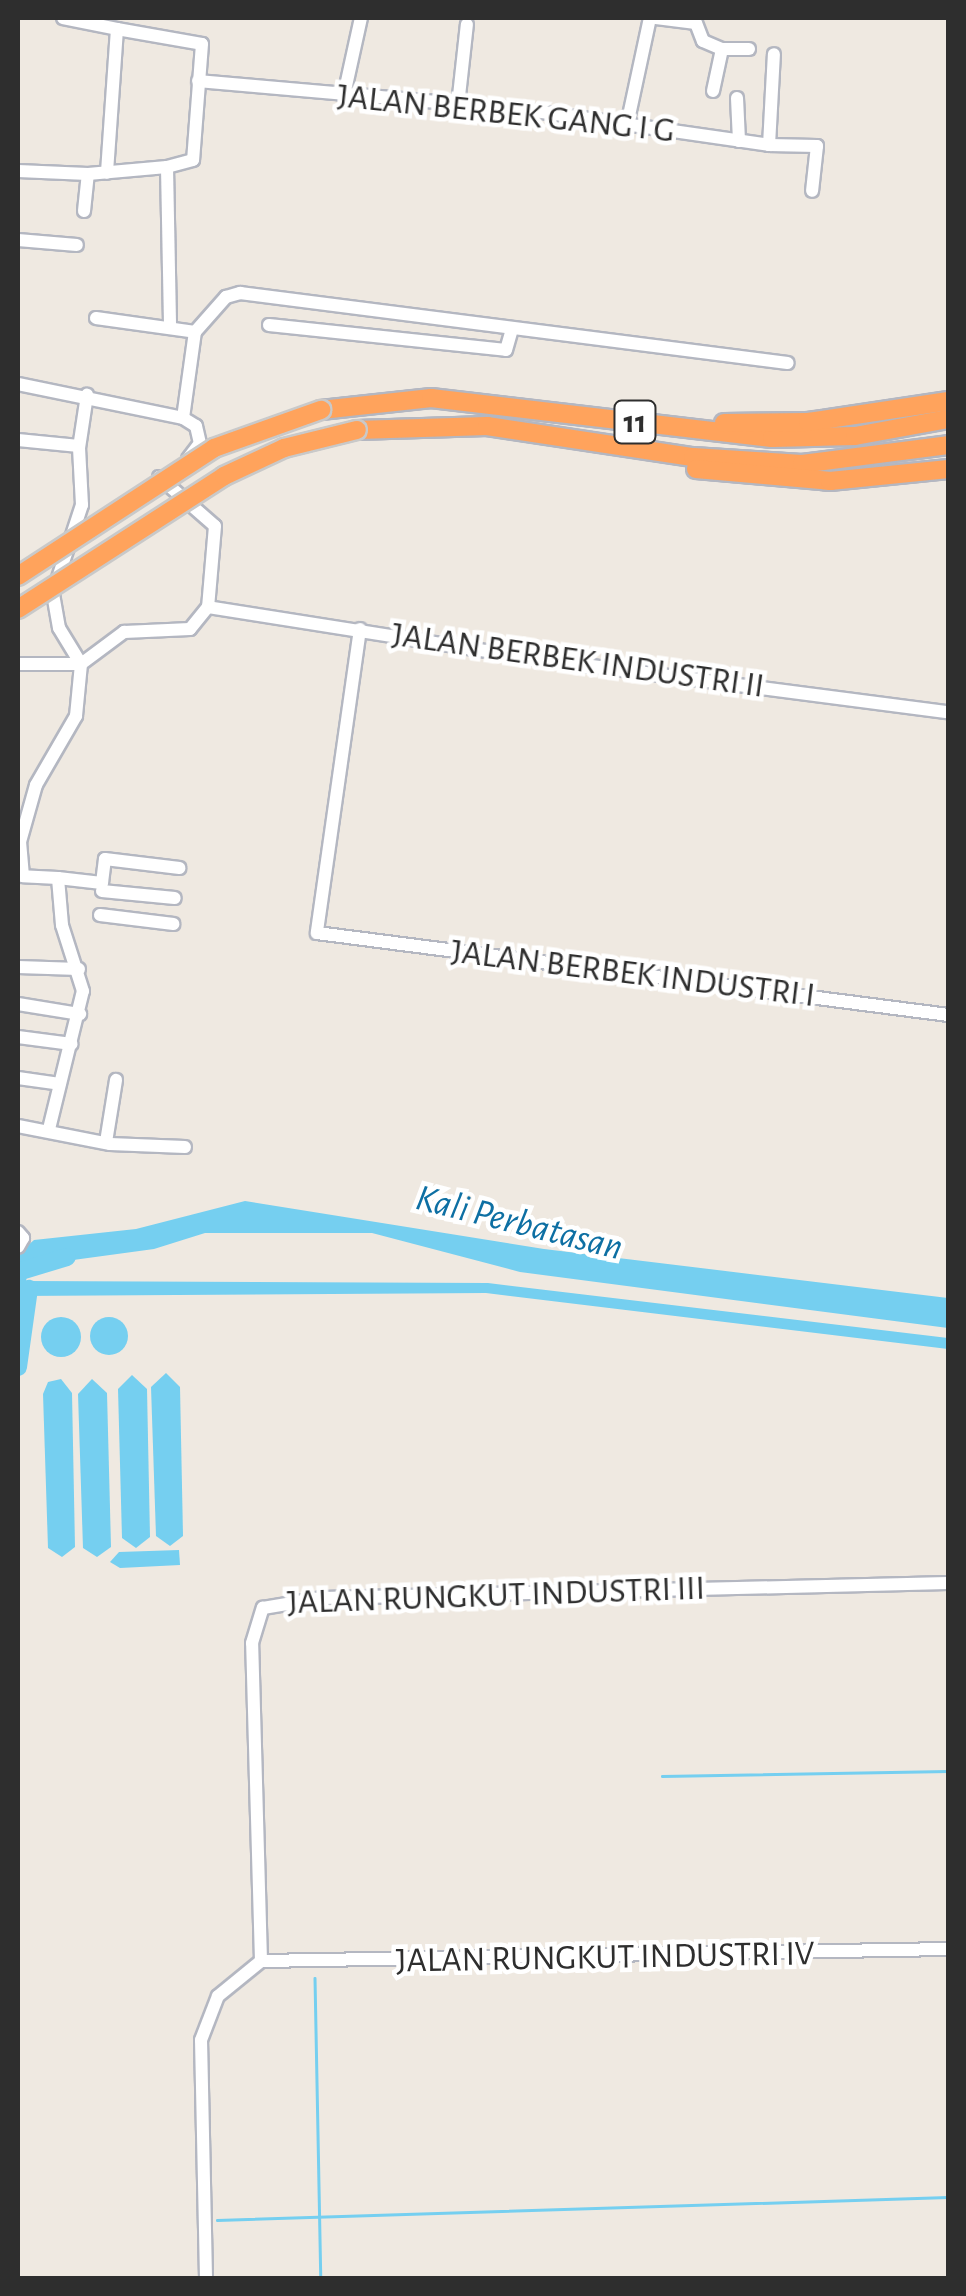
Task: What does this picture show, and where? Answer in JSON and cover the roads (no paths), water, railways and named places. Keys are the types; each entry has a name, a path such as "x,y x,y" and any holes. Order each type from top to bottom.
{"highway":[{"name":"11","path":"18,576 214,448 321,410 431,398 772,438 855,436 948,418"},
{"path":"510,405 723,424 808,422 948,401"},
{"path":"487,426 615,456 758,477 888,479 948,469"},
{"name":"11","path":"18,609 224,476 284,448 356,430 487,426 751,462 860,460 948,444"}],"street":[{"path":"18,170 107,173 193,160 202,44 63,18"},
{"path":"344,95 361,18"},
{"path":"626,124 653,18 696,20 703,41 722,48 749,49"},
{"path":"458,104 467,24"},
{"path":"107,173 114,25"},
{"path":"712,91 722,48"},
{"path":"768,145 774,54"},
{"name":"JALAN BERBEK GANG I G","path":"198,81 458,104 768,145 817,146 812,191"},
{"path":"736,98 739,141"},
{"path":"166,167 170,328"},
{"path":"84,211 88,174"},
{"path":"18,240 78,246"},
{"path":"183,418 194,332 226,297 240,293 788,363"},
{"path":"96,318 194,332"},
{"path":"269,325 506,350 512,328"},
{"path":"18,384 87,395 183,418 196,426 198,451 159,480 215,526 208,607 190,629 124,632 81,664 18,664"},
{"path":"87,395 80,446 81,514 54,594 59,628 81,664 76,716 36,784 20,842 23,876 58,878 175,898"},
{"path":"18,440 80,446"},
{"name":"JALAN BERBEK INDUSTRI II","path":"208,607 538,660 948,712"},
{"name":"JALAN BERBEK INDUSTRI I","path":"360,629 317,934 948,1015"},
{"path":"173,924 100,917 102,887 106,859 179,868"},
{"path":"50,1129 80,1014 80,969 62,925 58,878"},
{"path":"18,967 80,969"},
{"path":"18,1004 80,1014"},
{"path":"18,1038 72,1044"},
{"path":"18,1078 60,1084"},
{"path":"106,1142 116,1080"},
{"path":"18,1126 106,1142 184,1147"},
{"path":"18,1232 23,1238 18,1246"},
{"name":"JALAN RUNGKUT INDUSTRI III","path":"261,1960 252,1643 256,1616 269,1603 948,1584"},
{"name":"JALAN RUNGKUT INDUSTRI IV","path":"261,1960 948,1949"},
{"path":"206,2278 201,2040 218,1996 261,1960"}],"water":[{"name":"Kali Perbatasan","path":"245,1201 544,1249 948,1298 948,1328 520,1272 372,1233 205,1233 154,1249 29,1266 26,1281 488,1283 948,1338 948,1349 486,1293 18,1296 18,1254 34,1240 136,1229"},
{"path":"61,1317 75,1323 81,1337 75,1351 61,1357 47,1351 41,1337 47,1323"},
{"path":"109,1317 123,1322 128,1336 123,1350 109,1355 95,1350 90,1336 95,1322"},
{"path":"166,1373 180,1387 183,1536 170,1546 156,1536 151,1387"},
{"path":"132,1375 147,1389 150,1537 136,1548 122,1538 118,1389"},
{"path":"61,1379 72,1393 75,1547 62,1557 48,1548 43,1394 48,1382"},
{"path":"92,1379 107,1393 111,1547 97,1557 83,1548 78,1394"},
{"path":"179,1550 180,1565 120,1568 110,1562 119,1552"}],"waterway":[{"name":"Kali Perbatasan","path":"18,1272 67,1257"},
{"path":"18,1367 29,1289"},
{"path":"662,1776 948,1771"},
{"path":"315,1978 321,2278"},
{"path":"217,2220 948,2197"}]}
